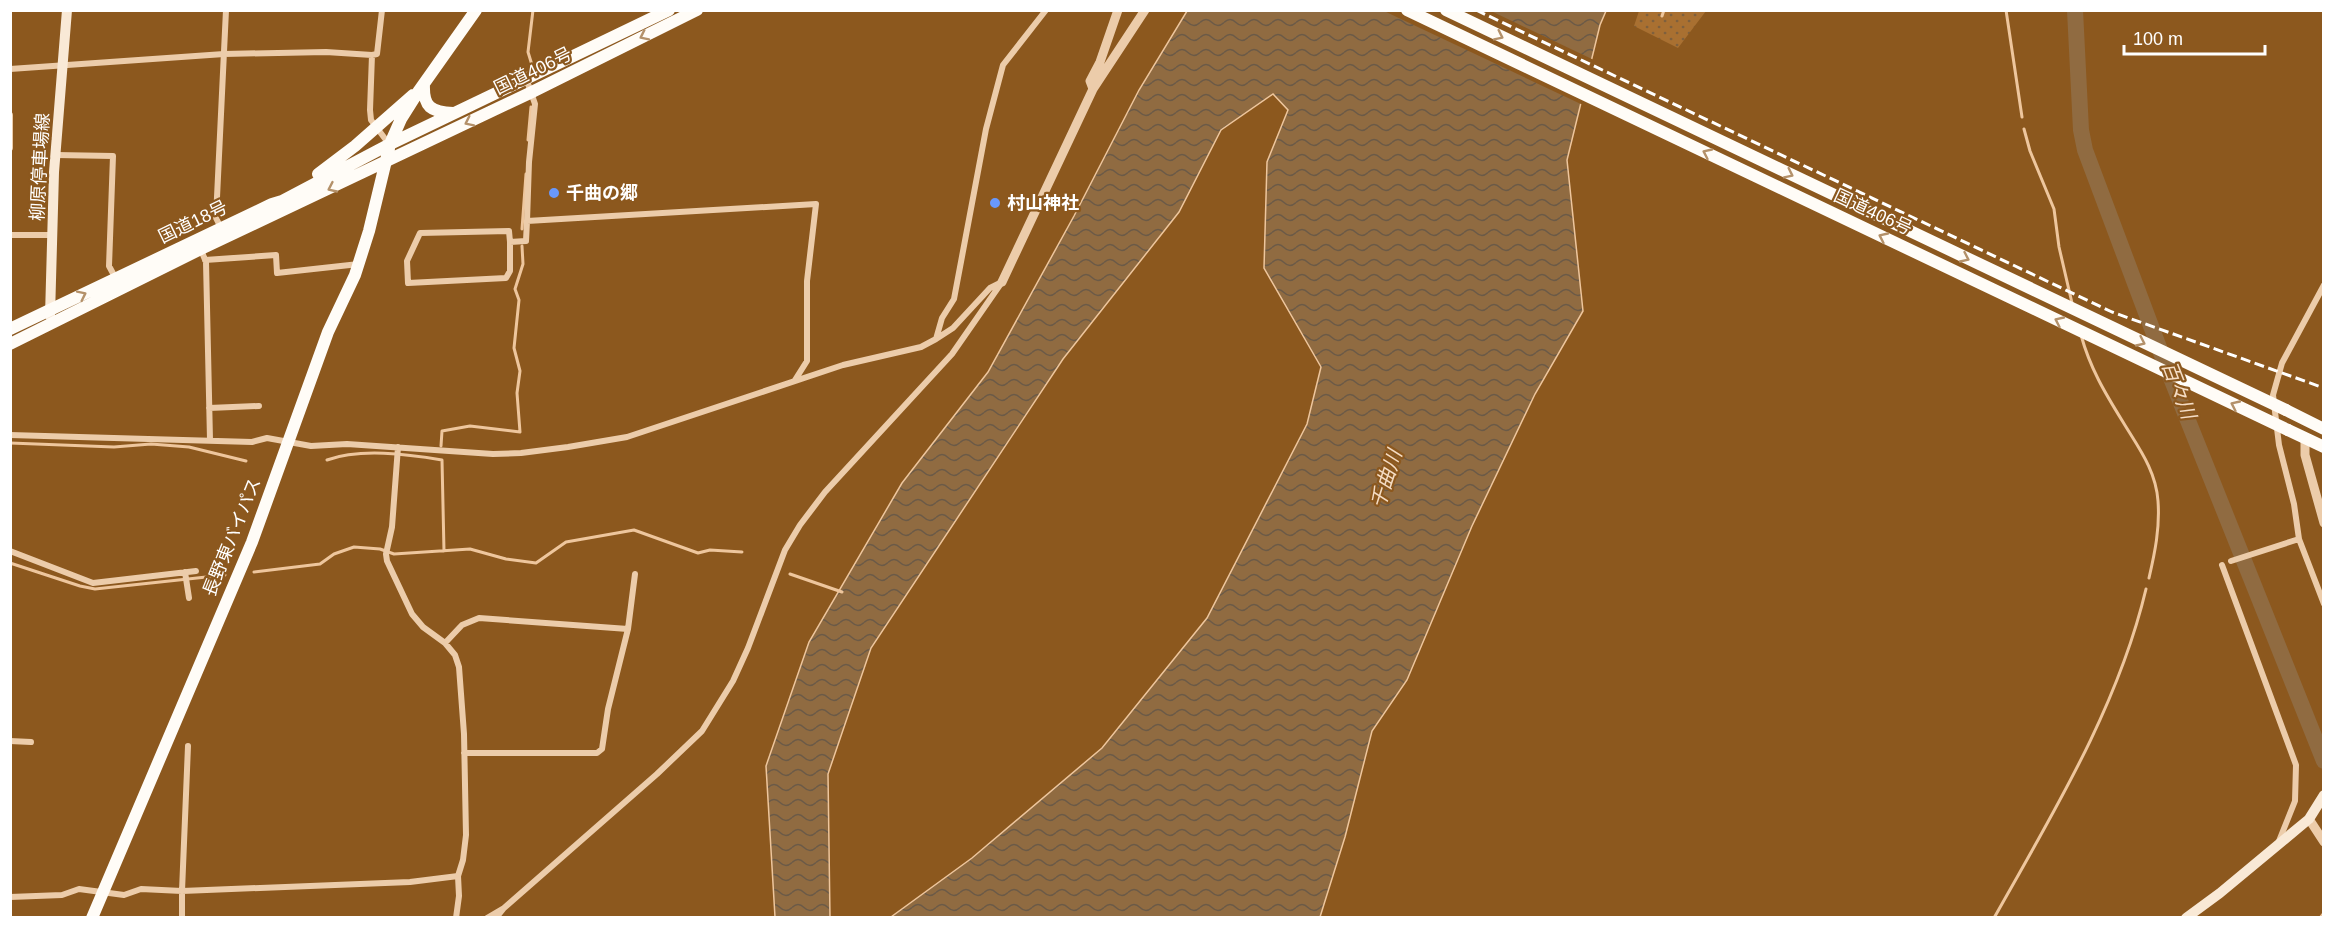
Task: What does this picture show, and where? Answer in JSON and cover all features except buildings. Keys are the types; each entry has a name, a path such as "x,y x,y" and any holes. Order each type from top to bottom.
{"highway":[{"path":"272,204 329,166 378,127 421,88 476,10"},
{"name":"国道406号","path":"390,144 669,10"},
{"name":"国道406号","path":"385,163 697,10"},
{"name":"国道406号","path":"1407,10 2324,447"},
{"name":"国道406号","path":"1446,10 2324,429"},
{"path":"421,88 431,108 453,113"},
{"name":"長野東バイパス","path":"92,918 252,542 328,332 359,264 390,144 401,119 421,88"},
{"name":"国道18号","path":"201,250 221,228 282,201 390,144"},
{"name":"国道18号","path":"10,329 201,250 385,163"},
{"name":"国道18号","path":"10,344 50,325 119,284"}],"main road":[{"name":"柳原停車場線","path":"50,325 56,155 67,10"},
{"path":"2186,918 2309,819 2324,795"}],"street":[{"path":"221,228 216,218 226,10"},
{"path":"10,69 224,54 326,52 372,55 377,54 382,10"},
{"path":"936,339 942,318 954,299 986,129 1003,65 1046,10"},
{"path":"1093,89 1090,81 1100,62 1118,10"},
{"path":"496,918 504,908 657,774 702,731 733,681 785,550 800,525 825,492 952,354 1002,282 1093,89 1146,10"},
{"path":"372,55 370,110 372,120 390,144"},
{"path":"510,242 526,241 529,162 535,104 526,78"},
{"path":"10,115 10,148"},
{"path":"56,155 113,156 109,266 119,284"},
{"path":"527,221 816,204 807,281 807,361 794,380"},
{"path":"509,231 510,242 510,271 506,278 408,283 407,261 420,233 509,231"},
{"path":"10,236 52,235"},
{"path":"210,440 201,250 276,255 277,273 359,264"},
{"path":"10,435 252,442 267,438 311,446 347,444 493,454 568,447 627,437 843,365 921,347 953,328 990,288 1002,282"},
{"path":"2324,285 2282,363 2273,395 2279,446 2294,504 2300,539 2324,604"},
{"path":"209,408 260,406"},
{"path":"2305,437 2305,455 2324,523"},
{"path":"398,447 387,561 412,614 423,627 446,643 459,667 465,753 466,835 463,860 458,876 459,896 456,918"},
{"path":"2231,561 2300,539"},
{"path":"10,551 93,583 196,571"},
{"path":"2222,565 2296,765 2295,801 2276,847"},
{"path":"186,572 189,598"},
{"path":"465,753 597,753 602,749 608,709 628,629 635,574"},
{"path":"446,643 462,625 479,618 628,629"},
{"path":"10,741 31,742"},
{"path":"182,918 188,746"},
{"path":"2309,819 2324,842"},
{"path":"10,897 62,895 80,889 124,895 141,889 182,891 410,882 458,876"},
{"path":"487,918 504,908"}],"shaded area":[{"path":"1639,10 1706,11 1678,48 1634,26"}],"water":[{"name":"千曲川","path":"1187,11 1606,11 1600,25 1567,160 1583,311 1535,394 1472,526 1407,680 1372,731 1345,837 1320,917 891,917 972,858 1102,748 1207,618 1307,424 1321,367 1264,268 1267,162 1288,110 1273,94 1221,130 1179,212 1063,359 871,648 828,774 830,917 775,917 766,766 809,642 902,483 988,372 1074,216 1139,90"}],"pier":[{"path":"1384,11 1491,11 1594,60 1583,105"}],"waterway":[{"path":"532,65 528,52 533,10"},
{"path":"1662,16 1664,10"},
{"path":"2006,10 2022,117"},
{"name":"百々川","path":"2075,10 2081,130 2085,150 2163,358 2324,761"},
{"path":"528,140 531,107"},
{"path":"2024,129 2030,151 2054,209 2059,247 2072,303"},
{"path":"522,229 526,174"},
{"path":"441,446 442,431 470,426 520,432 517,393 520,371 514,348 519,300 515,289 523,264 522,246"},
{"path":"2081,335 2099,380 2140,450 2154,479 2157,490 2158,521 2149,578"},
{"path":"10,443 114,447 151,444 189,447 246,461"},
{"path":"327,460 340,456 369,453 399,454 442,460 444,551"},
{"path":"254,572 320,564 334,554 354,547 380,549 394,554 470,549 506,559 536,563 566,542 634,530 698,553 710,550 742,552"},
{"path":"10,563 95,589 225,575"},
{"path":"790,574 842,592"},
{"path":"1994,918 2061,799 2101,717 2134,633 2146,589"},
{"path":"2320,918 2324,913"}],"railway":[{"path":"1476,10 2112,312 2324,388"}],"place":[{"name":"千曲の郷","path":"554,193"},
{"name":"村山神社","path":"995,203"}]}
